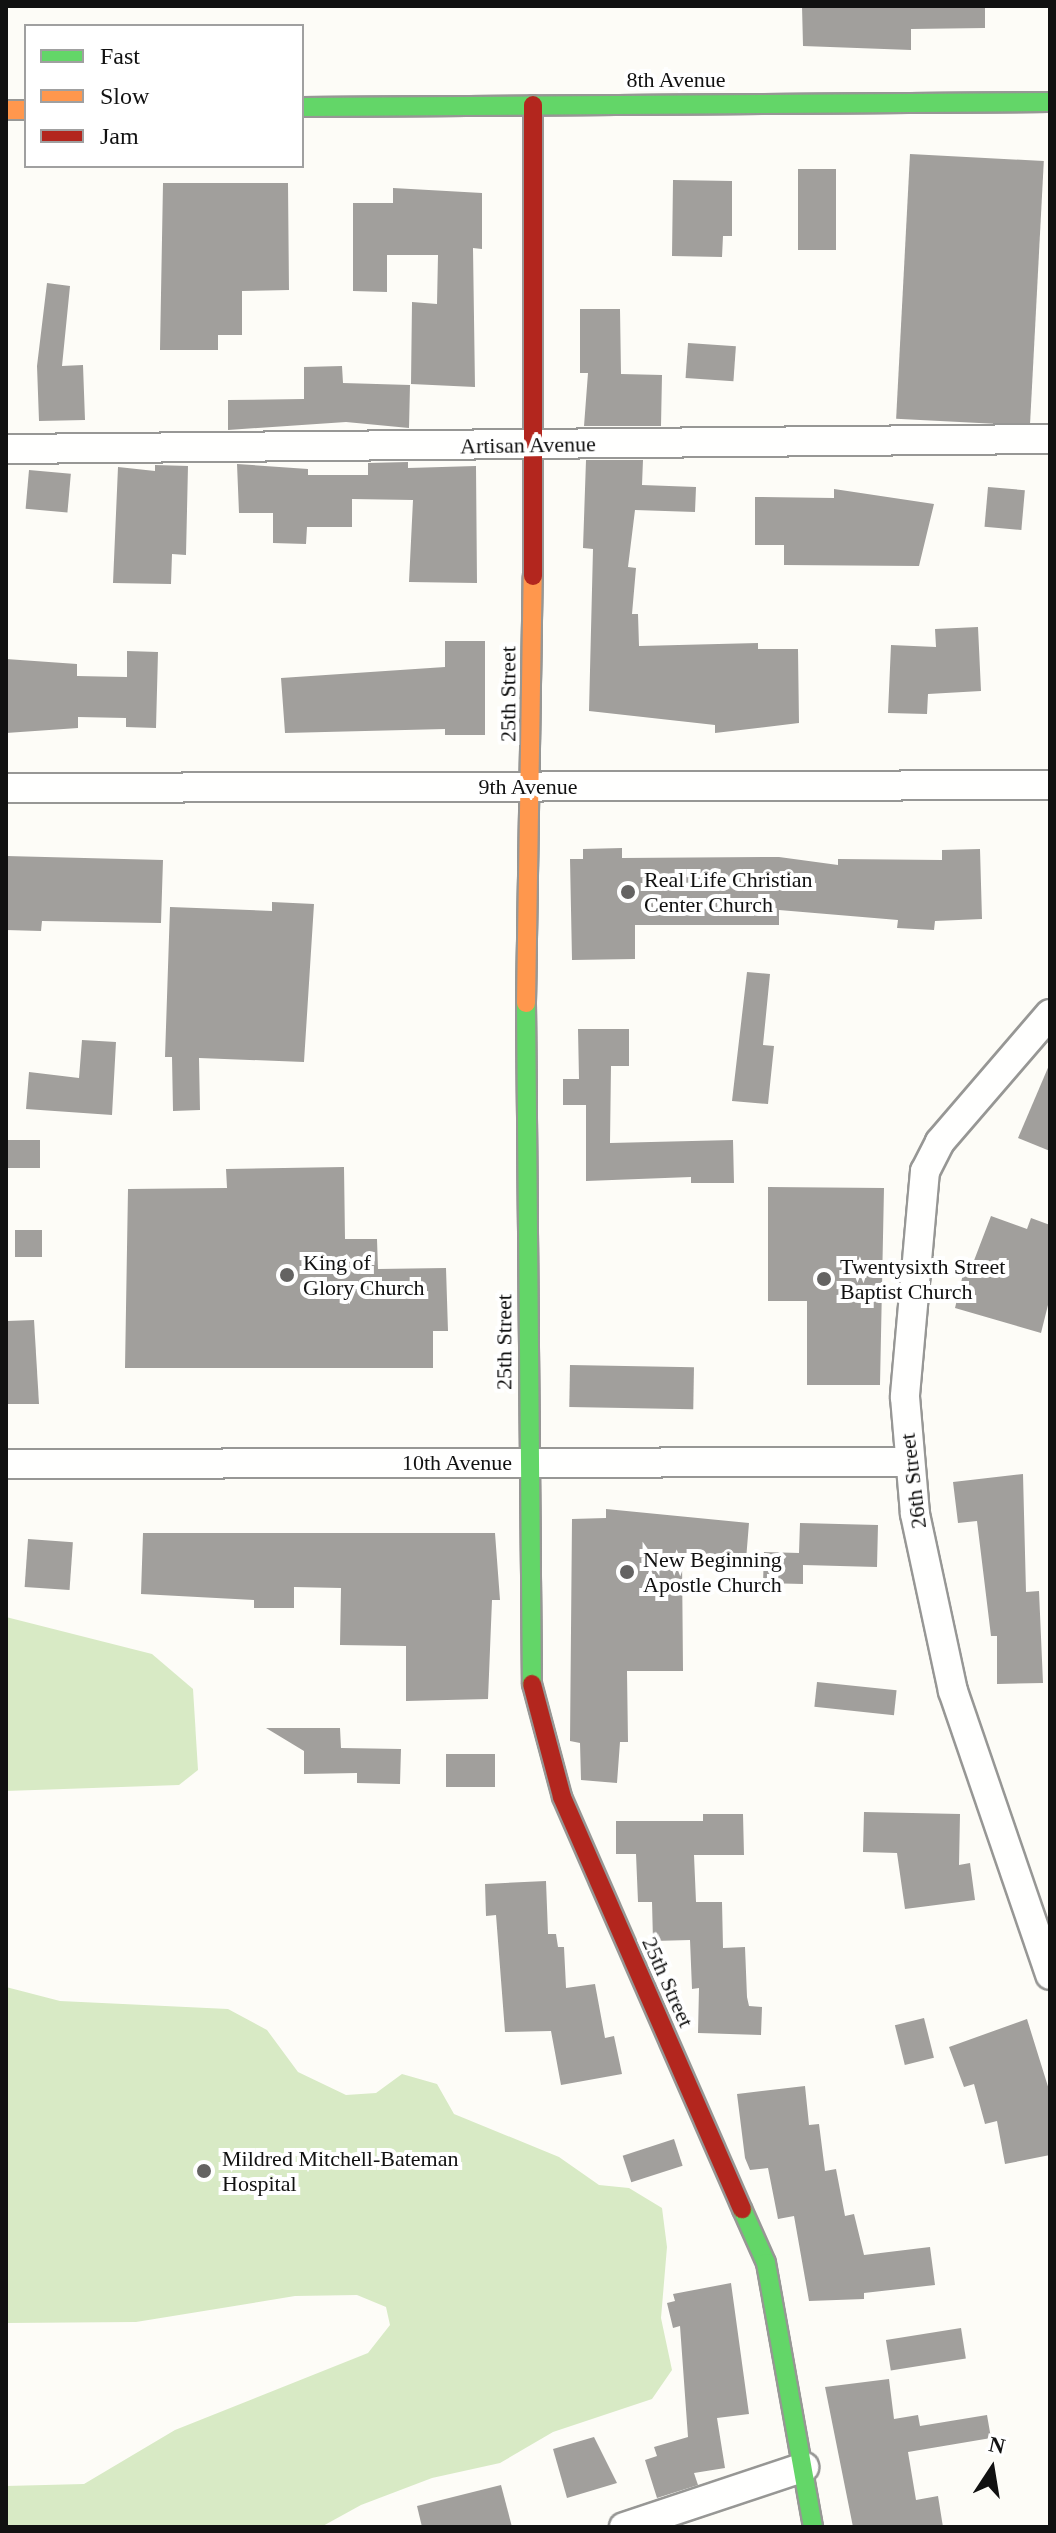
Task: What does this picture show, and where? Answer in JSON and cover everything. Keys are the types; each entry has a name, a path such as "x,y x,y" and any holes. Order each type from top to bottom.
{"street":[{"name":"8th Avenue","path":"304,107 1050,102"},
{"name":"25th Street","path":"533,105 528,787 532,1688 539,1732 577,1835 766,2263 813,2527"},
{"name":"Artisan Avenue","path":"6,449 1050,439"},
{"name":"9th Avenue","path":"6,788 1050,785"},
{"name":"26th Street","path":"1050,1014 934,1139 921,1186 911,1274 908,1462 953,1691 1050,1975"},
{"name":"10th Avenue","path":"6,1464 908,1462"},
{"path":"624,2527 804,2467"}],"green space":[{"path":"6,1617 152,1654 193,1689 198,1770 179,1785 6,1791"},
{"path":"6,1987 60,2001 228,2009 267,2030 298,2072 346,2095 376,2093 402,2074 437,2084 454,2114 559,2157 599,2185 629,2188 662,2208 667,2247 661,2318 672,2370 652,2399 553,2432 500,2463 432,2478 361,2505 321,2527 6,2527 6,2486 84,2484 175,2430 368,2353 390,2325 386,2307 357,2295 295,2296 136,2322 6,2323"}],"building":[{"path":"802,6 985,6 985,28 911,29 911,50 803,46"},
{"path":"910,154 1044,161 1030,426 896,419"},
{"path":"798,169 836,169 836,250 798,250"},
{"path":"673,180 732,181 732,236 723,236 722,257 672,256"},
{"path":"163,183 288,183 289,290 242,291 242,335 218,335 218,350 160,350"},
{"path":"393,188 482,193 482,249 473,248 475,387 411,384 412,302 437,304 438,255 387,255 387,292 353,291 353,203 393,203"},
{"path":"47,283 70,286 62,366 83,365 85,420 39,421 37,366"},
{"path":"580,309 620,309 621,374 662,375 661,426 584,426 588,373 580,373"},
{"path":"688,343 736,346 733,381 686,378"},
{"path":"342,366 343,383 410,385 409,428 346,422 228,430 228,400 304,399 304,367"},
{"path":"586,460 643,460 642,485 696,487 695,512 635,510 628,567 636,568 632,614 638,614 639,646 758,643 758,649 798,649 799,723 715,733 715,725 589,711 593,549 583,548"},
{"path":"408,462 408,468 476,466 477,583 409,582 413,500 352,499 352,527 307,527 306,544 273,543 273,513 239,513 237,464 308,469 308,475 368,475 368,463"},
{"path":"155,465 188,466 186,555 172,554 171,584 113,583 118,467 155,471"},
{"path":"29,470 71,474 67,513 26,509"},
{"path":"988,487 1025,490 1021,530 985,527"},
{"path":"834,489 934,504 919,566 784,565 784,545 755,545 755,497 834,498"},
{"path":"978,627 981,691 928,694 927,714 888,713 891,645 936,647 935,629"},
{"path":"445,641 485,641 485,735 445,735 445,729 285,733 281,678 445,667"},
{"path":"127,651 158,652 156,728 126,727 126,718 78,717 78,728 6,733 6,659 77,664 77,676 127,677"},
{"path":"622,848 622,858 779,857 838,865 838,859 942,860 942,850 980,849 982,919 935,921 934,930 897,928 898,920 779,910 779,925 635,925 635,959 572,960 570,859 583,859 583,849"},
{"path":"6,856 163,860 161,923 42,921 41,931 6,930"},
{"path":"272,902 314,904 304,1062 199,1058 200,1110 173,1111 172,1057 165,1057 170,907 272,911"},
{"path":"747,972 770,974 763,1045 774,1046 768,1104 732,1101"},
{"path":"578,1029 629,1029 629,1066 611,1066 610,1143 733,1140 734,1183 691,1183 691,1177 586,1181 586,1105 563,1105 563,1079 579,1079"},
{"path":"82,1040 116,1042 112,1115 26,1109 29,1072 79,1078"},
{"path":"1050,1063 1050,1151 1018,1138"},
{"path":"6,1140 40,1140 40,1168 6,1168"},
{"name":"King of Glory Church","path":"344,1167 345,1239 377,1239 378,1269 446,1268 448,1331 433,1331 433,1368 125,1368 128,1189 227,1188 226,1169"},
{"name":"Twentysixth Street Baptist Church","path":"768,1187 884,1188 880,1385 807,1385 807,1301 768,1301"},
{"path":"991,1216 1027,1229 1031,1218 1050,1225 1050,1297 1041,1333 955,1308 964,1270 970,1271"},
{"path":"15,1230 42,1230 42,1257 15,1257"},
{"path":"34,1320 39,1404 6,1404 7,1321"},
{"path":"570,1365 694,1367 693,1409 569,1407"},
{"path":"1023,1474 1026,1592 1039,1591 1043,1683 997,1684 997,1636 991,1636 977,1521 958,1523 953,1482"},
{"name":"New Beginning Apostle Church","path":"606,1509 749,1523 746,1560 682,1557 683,1671 627,1671 628,1742 620,1742 617,1783 581,1780 580,1743 570,1741 572,1519 606,1518"},
{"path":"800,1523 878,1525 877,1567 803,1565 803,1584 763,1583 764,1552 799,1553"},
{"path":"143,1533 495,1533 500,1600 492,1600 488,1699 406,1701 406,1646 340,1645 341,1588 294,1587 294,1608 254,1608 254,1600 141,1594"},
{"path":"28,1539 73,1542 70,1590 25,1587"},
{"path":"817,1682 897,1690 894,1715 814,1707"},
{"path":"266,1728 340,1728 341,1748 401,1749 400,1784 357,1783 357,1773 304,1774 304,1751"},
{"path":"446,1754 495,1754 495,1787 446,1787"},
{"path":"864,1812 960,1814 959,1865 970,1863 975,1900 905,1909 897,1853 863,1852"},
{"path":"703,1814 743,1814 744,1855 694,1855 696,1902 722,1902 723,1948 745,1947 747,1997 749,2006 762,2007 761,2035 698,2033 699,1988 692,1989 690,1940 653,1941 652,1902 638,1902 636,1854 616,1854 616,1821 703,1821"},
{"path":"546,1881 548,1934 556,1934 558,1947 564,1947 566,1988 595,1984 605,2038 614,2036 622,2074 561,2085 551,2031 505,2032 496,1915 486,1916 485,1884"},
{"path":"924,2018 934,2058 905,2065 895,2025"},
{"path":"1027,2019 1050,2093 1050,2155 1005,2164 997,2121 985,2124 974,2084 964,2087 949,2047"},
{"path":"805,2086 809,2125 819,2124 825,2171 836,2169 845,2216 854,2214 864,2255 930,2247 935,2285 864,2293 864,2299 809,2301 794,2216 778,2219 768,2168 750,2170 745,2158 737,2094"},
{"path":"674,2139 683,2166 631,2182 623,2156"},
{"path":"731,2283 749,2414 717,2418 725,2468 694,2473 698,2485 657,2498 645,2460 657,2456 654,2447 688,2437 680,2326 673,2328 667,2303 675,2301 673,2294"},
{"path":"961,2328 966,2359 891,2371 886,2340"},
{"path":"889,2379 894,2419 918,2415 920,2426 987,2415 991,2438 908,2452 916,2500 938,2496 943,2527 853,2527 825,2387"},
{"path":"594,2437 617,2483 567,2498 553,2449"},
{"path":"501,2485 512,2527 422,2527 417,2506"}],"traffic: fast":[{"path":"304,107 1050,102"},
{"path":"526,1003 532,1684"},
{"path":"742,2209 766,2263 813,2527"}],"traffic: slow":[{"path":"6,110 24,110"},
{"path":"526,1003 533,576"}],"traffic: jam":[{"path":"533,105 533,576"},
{"path":"532,1684 562,1797 742,2209"}],"place":[{"name":"Real Life Christian Center Church","path":"628,892"},
{"name":"King of Glory Church","path":"287,1275"},
{"name":"Twentysixth Street Baptist Church","path":"824,1279"},
{"name":"New Beginning Apostle Church","path":"627,1572"},
{"name":"Mildred Mitchell-Bateman Hospital","path":"204,2171"}]}
